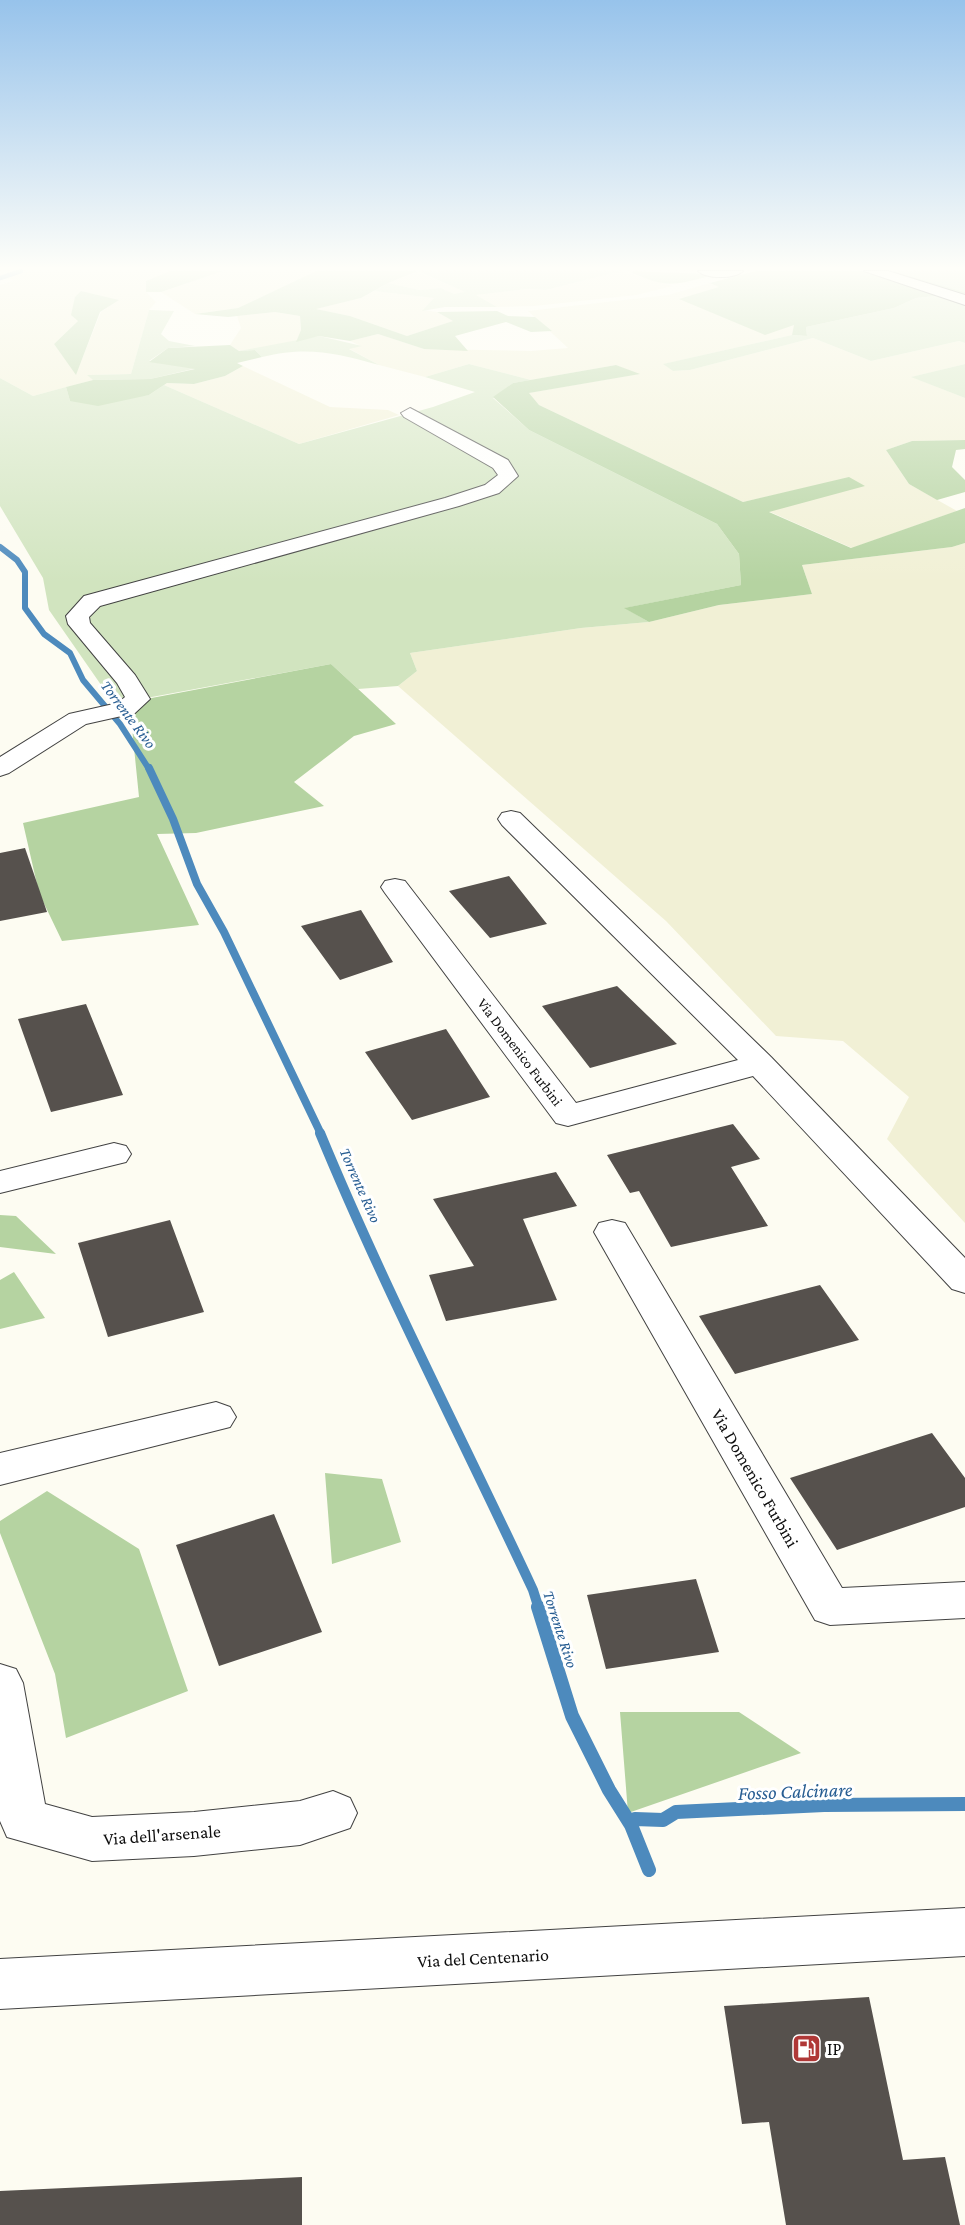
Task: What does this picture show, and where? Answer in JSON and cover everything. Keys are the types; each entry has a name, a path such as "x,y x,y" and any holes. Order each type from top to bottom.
{"street":[{"path":"0,768 86,717 124,709 135,704 138,699 128,680 79,624 77,616 92,601 452,502 492,489 508,477 501,464 410,413"},
{"path":"511,819 760,1064 965,1280"},
{"name":"Via Domenico Furbini","path":"395,886 568,1116 760,1064"},
{"path":"0,1182 114,1154"},
{"name":"Via Domenico Furbini","path":"612,1232 830,1607 965,1600"},
{"path":"0,1469 216,1417"},
{"name":"Via dell'arsenale","path":"0,1683 24,1821 92,1839 194,1834 300,1823 333,1814"},
{"name":"Via del Centenario","path":"0,1984 965,1932"}],"green space":[{"path":"0,375 95,375 88,375 93,380 33,396 0,378"},
{"path":"87,375 168,375 150,379 93,380"},
{"path":"169,375 227,375 194,384 167,383 149,395 98,406 70,401 66,387 93,380 150,379"},
{"path":"262,375 330,407 388,410 399,415 299,444 164,385 167,383 194,384 225,376"},
{"path":"432,375 511,375 531,380 513,383 493,398 529,430 717,524 739,554 741,585 625,608 649,622 581,628 410,653 417,671 398,686 358,689 331,664 141,699 131,718 115,705 49,610 43,578 0,506 0,378 33,396 66,387 70,401 149,395 164,385 299,444 433,407 475,392 425,377"},
{"path":"511,375 560,375 531,380"},
{"path":"560,375 635,375 529,393 539,405 743,502 849,477 865,486 769,512 851,548 965,508 965,543 952,547 802,565 812,594 719,605 649,622 624,608 741,585 739,554 717,524 529,430 493,397 513,383"},
{"path":"633,375 921,375 912,377 965,398 965,440 912,441 886,450 909,484 957,511 852,548 768,511 849,478 743,502 539,405 528,393"},
{"path":"920,375 965,375 965,398 911,377"},
{"path":"965,440 965,449 956,450 952,467 965,480 965,492 937,500 909,484 886,450 912,441"},
{"path":"965,543 965,1223 887,1139 909,1097 843,1041 776,1036 666,921 398,686 417,671 410,653 581,628 649,622 719,605 812,594 802,565 952,547"},
{"path":"331,664 396,724 354,736 294,782 324,806 196,833 157,834 199,925 62,941 39,893 23,823 139,797 131,718 141,700"},
{"path":"0,1215 16,1216 56,1254 0,1247"},
{"path":"14,1272 45,1318 0,1329 0,1280"},
{"path":"325,1473 382,1479 401,1542 332,1564"},
{"path":"47,1491 139,1549 188,1691 66,1738 55,1674 0,1533 0,1521"},
{"path":"620,1712 739,1712 801,1753 628,1813"}],"building":[{"path":"25,848 47,912 0,921 0,853"},
{"path":"509,876 547,924 490,938 449,891"},
{"path":"361,910 393,962 340,980 301,926"},
{"path":"617,986 677,1044 590,1068 542,1006"},
{"path":"86,1004 123,1095 51,1112 18,1019"},
{"path":"446,1029 490,1097 412,1120 365,1052"},
{"path":"733,1124 760,1159 731,1167 768,1226 671,1247 639,1191 630,1193 607,1155"},
{"path":"556,1172 577,1206 523,1219 557,1300 446,1321 429,1275 474,1266 433,1199"},
{"path":"170,1220 204,1312 108,1337 78,1243"},
{"path":"820,1285 859,1340 735,1374 699,1316"},
{"path":"932,1433 965,1478 965,1507 837,1550 790,1478"},
{"path":"274,1514 322,1632 219,1666 176,1545"},
{"path":"696,1579 719,1652 606,1669 587,1595"},
{"path":"869,1997 903,2160 945,2157 960,2225 786,2225 769,2122 742,2124 724,2006"},
{"path":"302,2177 302,2225 0,2225 0,2191"}],"waterway":[{"name":"Torrente Rivo","path":"0,547 17,560 25,572 25,608 44,634 70,653 83,680 120,724 149,769"},
{"name":"Torrente Rivo","path":"149,768 173,819 197,884 224,932 321,1134"},
{"name":"Torrente Rivo","path":"320,1133 370,1248 533,1590 539,1609"},
{"name":"Torrente Rivo","path":"538,1607 572,1716 609,1790 631,1825"},
{"name":"Fosso Calcinare","path":"631,1825 635,1819 663,1820 676,1812 824,1805 965,1804"},
{"name":"Torrente Rivo","path":"631,1825 649,1870"}],"place":[{"name":"IP","path":"806,2049"}]}
